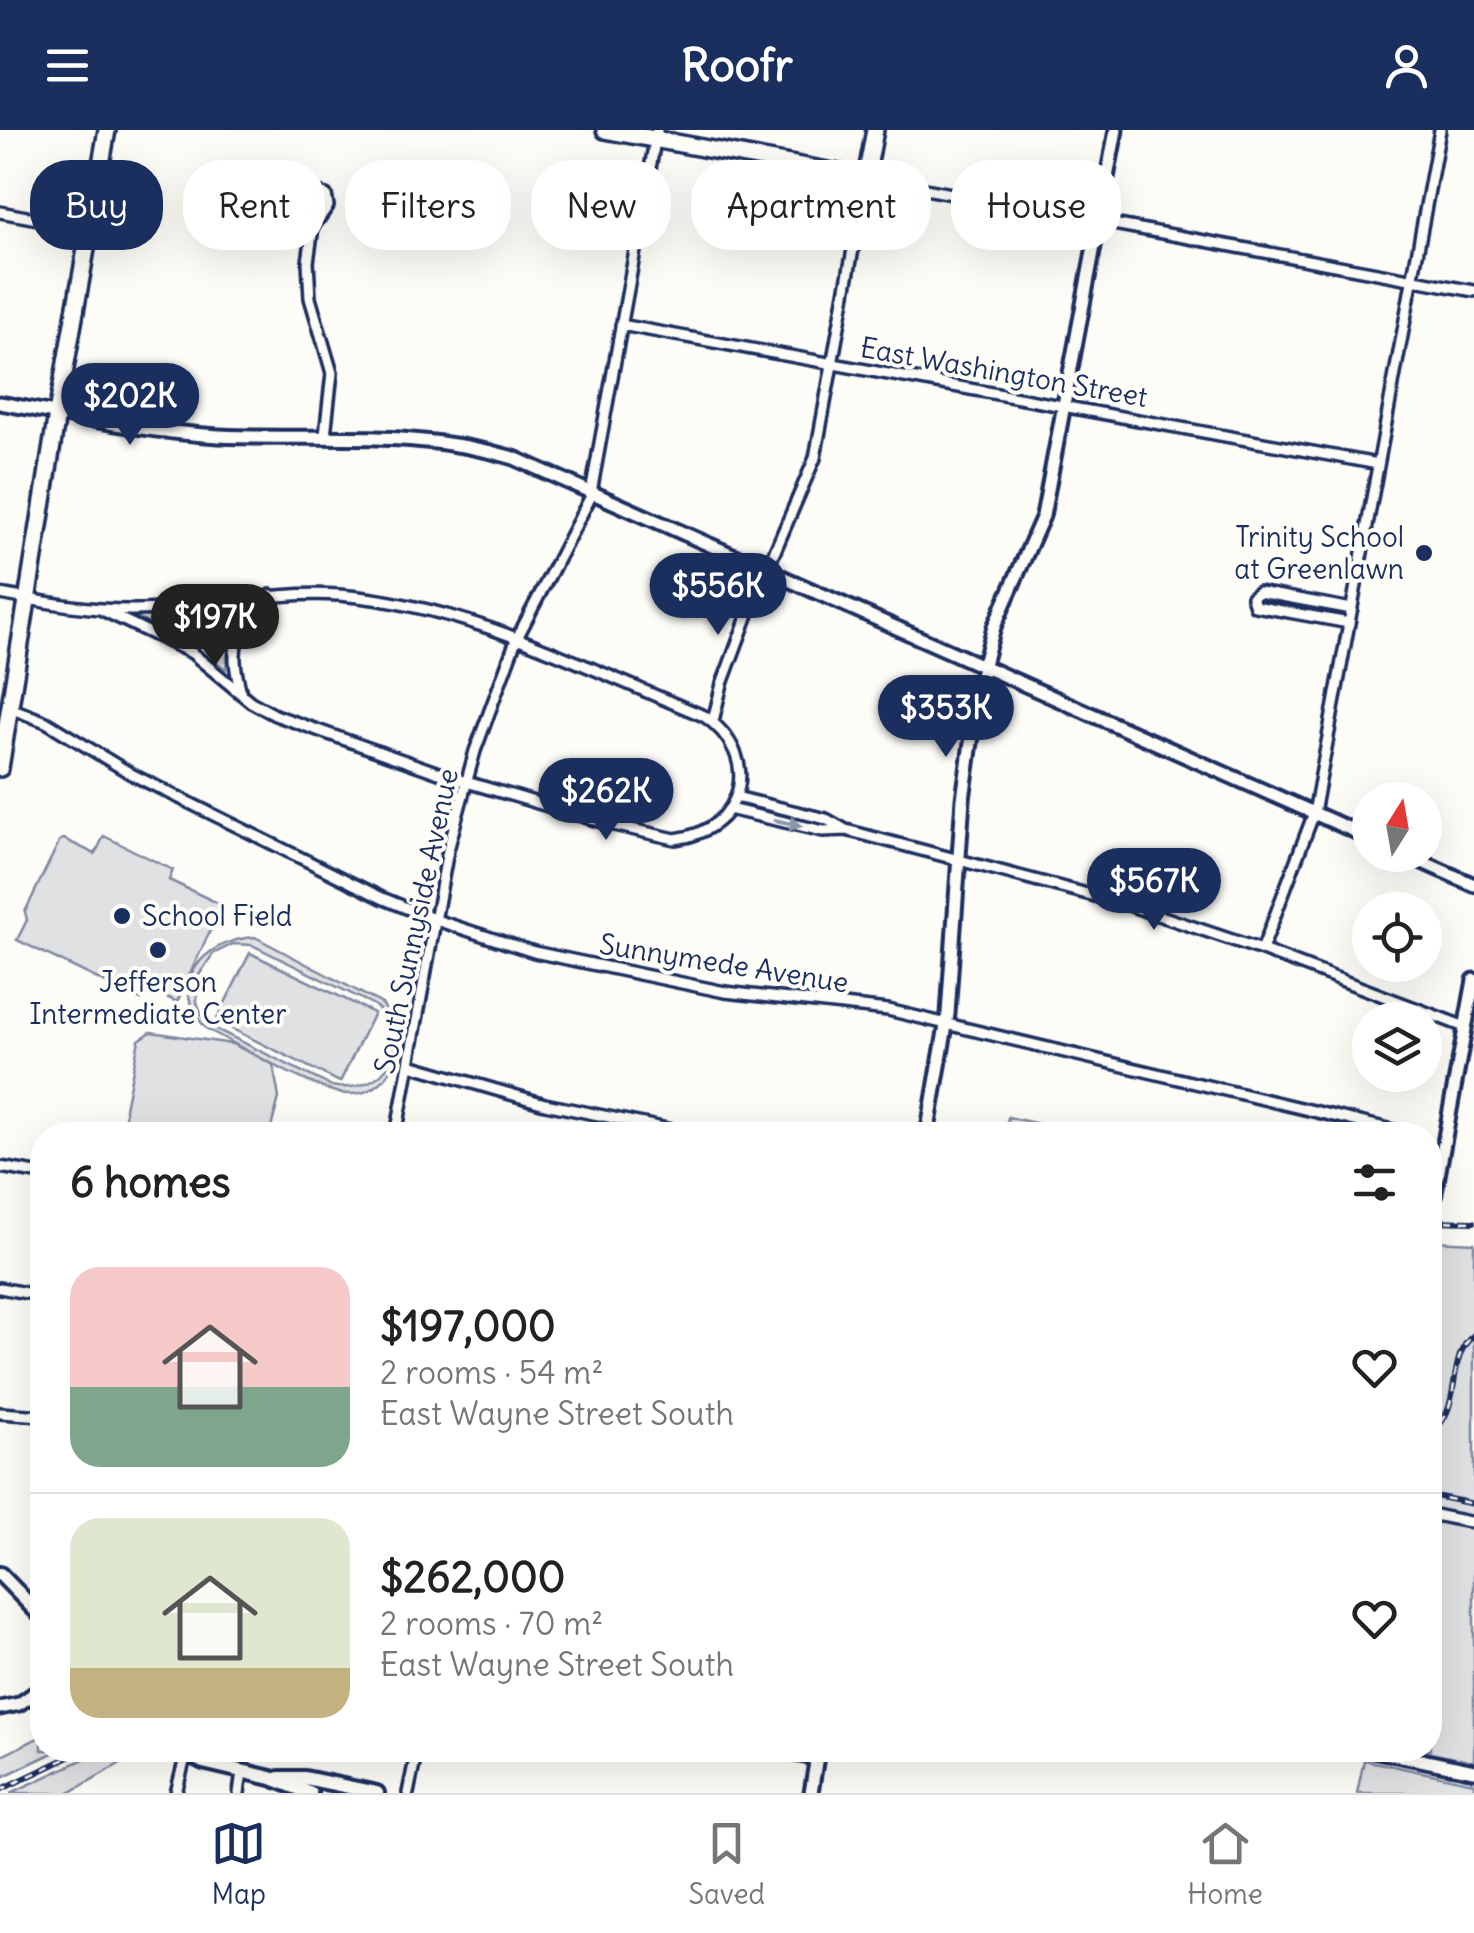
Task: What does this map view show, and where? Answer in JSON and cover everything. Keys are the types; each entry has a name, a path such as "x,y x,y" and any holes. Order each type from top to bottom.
{"main road":[{"path":"102,160 107,130"},
{"path":"605,130 656,135 778,160"},
{"path":"869,160 875,130"},
{"path":"0,768 7,703 87,250"},
{"path":"0,1574 30,1605"},
{"path":"212,1762 310,1793"},
{"path":"271,1778 305,1778 377,1793"}],"street":[{"path":"1110,160 1116,130"},
{"path":"1262,950 1314,814 1440,130"},
{"name":"South Sunnyside Avenue","path":"399,1122 448,850 466,782 516,640 592,490 656,135"},
{"path":"0,212 30,218"},
{"path":"1121,225 1474,291"},
{"path":"310,250 310,298 332,373 325,436"},
{"path":"712,722 732,657 767,568 813,466 853,250"},
{"path":"929,1122 946,1024 968,752 983,666 994,627 1043,516 1093,250"},
{"name":"East Washington Street","path":"621,325 1378,464"},
{"path":"0,403 183,433 417,438 534,464 1352,830"},
{"path":"1349,624 1255,606 1252,597 1259,592 1352,609"},
{"path":"0,594 102,610 138,610 271,595 338,595 406,604 458,617 712,722 728,736 738,756 740,780 736,796 730,810 715,824 696,835 665,839 466,782 275,714 240,693 192,653 102,610"},
{"path":"240,693 234,668 235,644 242,626 271,595"},
{"name":"Sunnymede Avenue","path":"7,703 133,774 255,836 436,920 534,952 725,992 851,1004 1359,1122"},
{"path":"736,796 826,819 846,830 1125,904 1262,950 1465,1027"},
{"path":"730,810 823,831 846,830"},
{"path":"1442,871 1474,885"},
{"path":"1442,1153 1474,980"},
{"path":"410,1065 545,1104 633,1122"},
{"path":"0,1167 30,1172"},
{"path":"0,1288 30,1294"},
{"path":"0,1413 30,1415"},
{"path":"1442,1516 1474,1523"},
{"path":"0,1708 30,1696"},
{"path":"176,1793 181,1762"},
{"path":"408,1793 414,1762"},
{"path":"811,1793 817,1762"},
{"path":"1430,1762 1474,1771"},
{"path":"239,1793 242,1772"}],"shaded area":[{"path":"227,605 242,608 229,637 226,669 182,639 139,619 142,615"},
{"name":"School Field","path":"104,836 173,870 169,880 222,905 177,1002 147,988 141,1000 17,940 27,920 25,912 60,840 95,854"},
{"path":"255,937 382,1004 395,1027 398,1043 396,1060 384,1079 362,1093 335,1092 207,1029 195,1013 189,996 190,981 206,956 236,940","holes":["233,944 252,945 374,1005 393,1035 394,1050 380,1075 350,1087 331,1086 210,1026 197,1002 197,978 213,954"]},
{"path":"250,953 374,1013 340,1082 216,1021"},
{"path":"151,1032 232,1044 273,1064 279,1098 273,1122 126,1122 139,1040"},
{"path":"1442,1241 1474,1243 1474,1762 1442,1755"},
{"path":"30,1742 30,1762 34,1762 0,1778 0,1757"},
{"path":"77,1762 122,1762 69,1793 11,1793"},
{"path":"1364,1762 1474,1783 1474,1793 1357,1793"}],"railway":[{"path":"1442,1221 1474,1222"},
{"path":"1442,1421 1459,1357 1474,1335"},
{"path":"1442,1497 1474,1504"},
{"path":"0,1790 59,1762"}],"place":[{"name":"Trinity School at Greenlawn","path":"1424,553"},
{"name":"School Field","path":"122,916"},
{"name":"Jefferson Intermediate Center","path":"158,950"}]}
